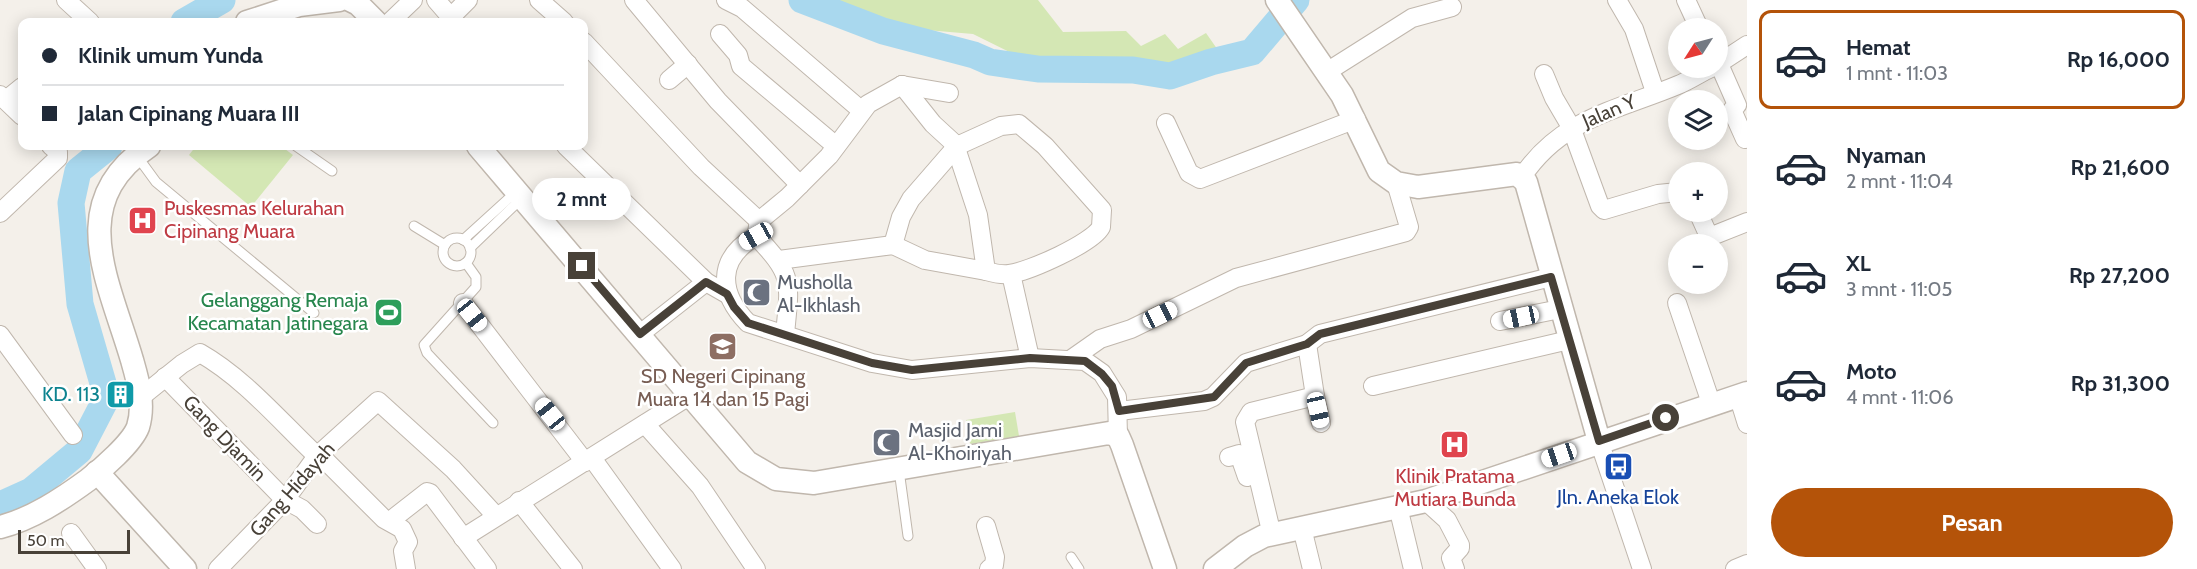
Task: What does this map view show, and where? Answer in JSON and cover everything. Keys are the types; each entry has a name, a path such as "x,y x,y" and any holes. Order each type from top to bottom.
{"street":[{"path":"66,0 86,18"},
{"path":"257,18 298,2 339,0"},
{"path":"350,0 358,4 372,18"},
{"path":"394,18 413,0"},
{"path":"436,0 451,18"},
{"path":"454,18 468,0"},
{"path":"539,0 559,18"},
{"path":"634,0 718,101 801,185"},
{"path":"726,0 742,8 862,111"},
{"path":"1277,0 1356,119 1379,171 1396,183 1418,187 1517,174 1526,182 1599,441 1642,569"},
{"path":"1617,0 1634,29 1655,92"},
{"path":"1686,0 1694,18"},
{"path":"1325,73 1412,18 1452,7"},
{"path":"720,34 738,55 741,66 836,146"},
{"name":"Jalan Y","path":"1728,56 1747,45"},
{"path":"588,46 758,228 779,260 789,282 785,334"},
{"path":"669,80 688,64"},
{"path":"1544,74 1554,98 1571,127 1600,206 1604,210 1668,193"},
{"name":"Jalan Y","path":"1522,177 1532,163 1571,127 1597,114 1690,78"},
{"path":"1725,78 1737,105 1732,110 1745,139"},
{"path":"902,85 933,124 956,147 978,215 986,271"},
{"path":"949,93 902,85 868,104 836,146 801,185 741,244 727,274 727,294 734,307 748,323 872,363 912,370 1030,358 1085,361 1102,374 1115,391 1119,411 1118,436 1165,569"},
{"path":"18,89 3,98 18,112"},
{"path":"1166,123 1189,173 1200,179 1356,119"},
{"path":"779,260 893,245 924,260 1011,274 1050,259 1091,238 1101,227 1102,210 1045,146 1019,124 1001,126 956,147 911,199 901,217 893,245"},
{"path":"0,213 58,158 55,150"},
{"path":"0,527 61,500 98,472 137,429 141,397 104,270 98,222 104,195 117,174 143,150"},
{"path":"482,150 747,462 776,480 814,483 1078,436 1109,433 1118,436"},
{"path":"570,150 706,282 727,294"},
{"path":"1070,360 1100,339 1131,329 1236,278 1406,232 1409,227 1396,183"},
{"path":"1703,222 1709,235 1747,222"},
{"path":"1011,274 1030,358"},
{"path":"1119,411 1204,400 1219,392 1246,363 1307,344 1320,334 1551,277"},
{"path":"640,334 706,282"},
{"path":"463,303 589,460 672,569"},
{"path":"1677,303 1711,403"},
{"path":"1500,321 1560,309"},
{"path":"0,336 73,435"},
{"path":"1373,386 1569,340"},
{"path":"1307,344 1321,423"},
{"path":"141,397 200,353 219,365 384,519 390,520 402,530 408,542 403,551 406,569"},
{"name":"Gang Djamin","path":"165,377 285,500 302,509 317,524"},
{"path":"1215,569 1245,546 1268,536 1426,501 1743,394 1747,424"},
{"path":"462,538 689,396"},
{"path":"1268,536 1245,422 1246,416 1251,412 1315,396"},
{"name":"Gang Hidayah","path":"218,569 285,500 318,455 378,401 453,469 496,516"},
{"path":"645,424 700,486 756,569"},
{"path":"1229,457 1239,454 1242,457 1268,536"},
{"path":"98,472 185,569"},
{"path":"390,520 427,492 487,569"},
{"path":"519,501 573,569"},
{"path":"1426,501 1447,520 1460,545 1451,558 1455,569"},
{"path":"1398,507 1413,569"},
{"path":"986,526 995,557 994,566 989,569"},
{"path":"1302,528 1312,569"},
{"path":"71,533 97,569"},
{"path":"1735,569 1747,564"}],"lane":[{"path":"143,150 156,182 314,313"},
{"path":"302,150 332,171"},
{"path":"463,240 520,194"},
{"path":"466,263 469,259 470,248 520,194"},
{"path":"414,226 445,245"},
{"path":"466,263 450,264 444,256 445,245 453,239 463,240 470,248"},
{"path":"466,263 477,283 463,303 424,345 428,353 493,423"},
{"path":"899,468 908,536"},
{"path":"1071,557 1079,569"}],"green space":[{"path":"821,0 1038,0 1063,32 1126,31 1141,46 1165,34 1178,49 1206,33 1220,53 1170,72 1134,68 1036,65 973,34 903,28"},
{"path":"193,150 286,150 293,155 251,207 189,155"},
{"path":"1015,412 1019,436 970,444 966,420"}],"waterway":[{"path":"191,18 222,0"},
{"path":"802,0 883,31 974,55 990,62 1038,69 1133,70 1170,76 1211,62 1252,52 1296,0"},
{"path":"0,505 31,491 79,451 107,397 80,304 71,203 78,171 104,150"}],"place":[{"name":"Puskesmas Kelurahan Cipinang Muara","path":"143,220"},
{"name":"Musholla Al-Ikhlash","path":"756,293"},
{"name":"Gelanggang Remaja Kecamatan Jatinegara","path":"389,312"},
{"name":"SD Negeri Cipinang Muara 14 dan 15 Pagi","path":"723,346"},
{"name":"KD. 113","path":"121,394"},
{"name":"Masjid Jami Al-Khoiriyah","path":"887,442"},
{"name":"Klinik Pratama Mutiara Bunda","path":"1455,445"},
{"name":"Jln. Aneka Elok","path":"1618,467"}],"route":[{"path":"582,266 640,334 706,282 727,294 734,307 748,323 872,363 912,370 1030,358 1085,361 1102,374 1112,386 1117,397 1119,411 1214,397 1238,368 1246,363 1307,344 1320,334 1551,277 1599,441 1666,418"}]}
